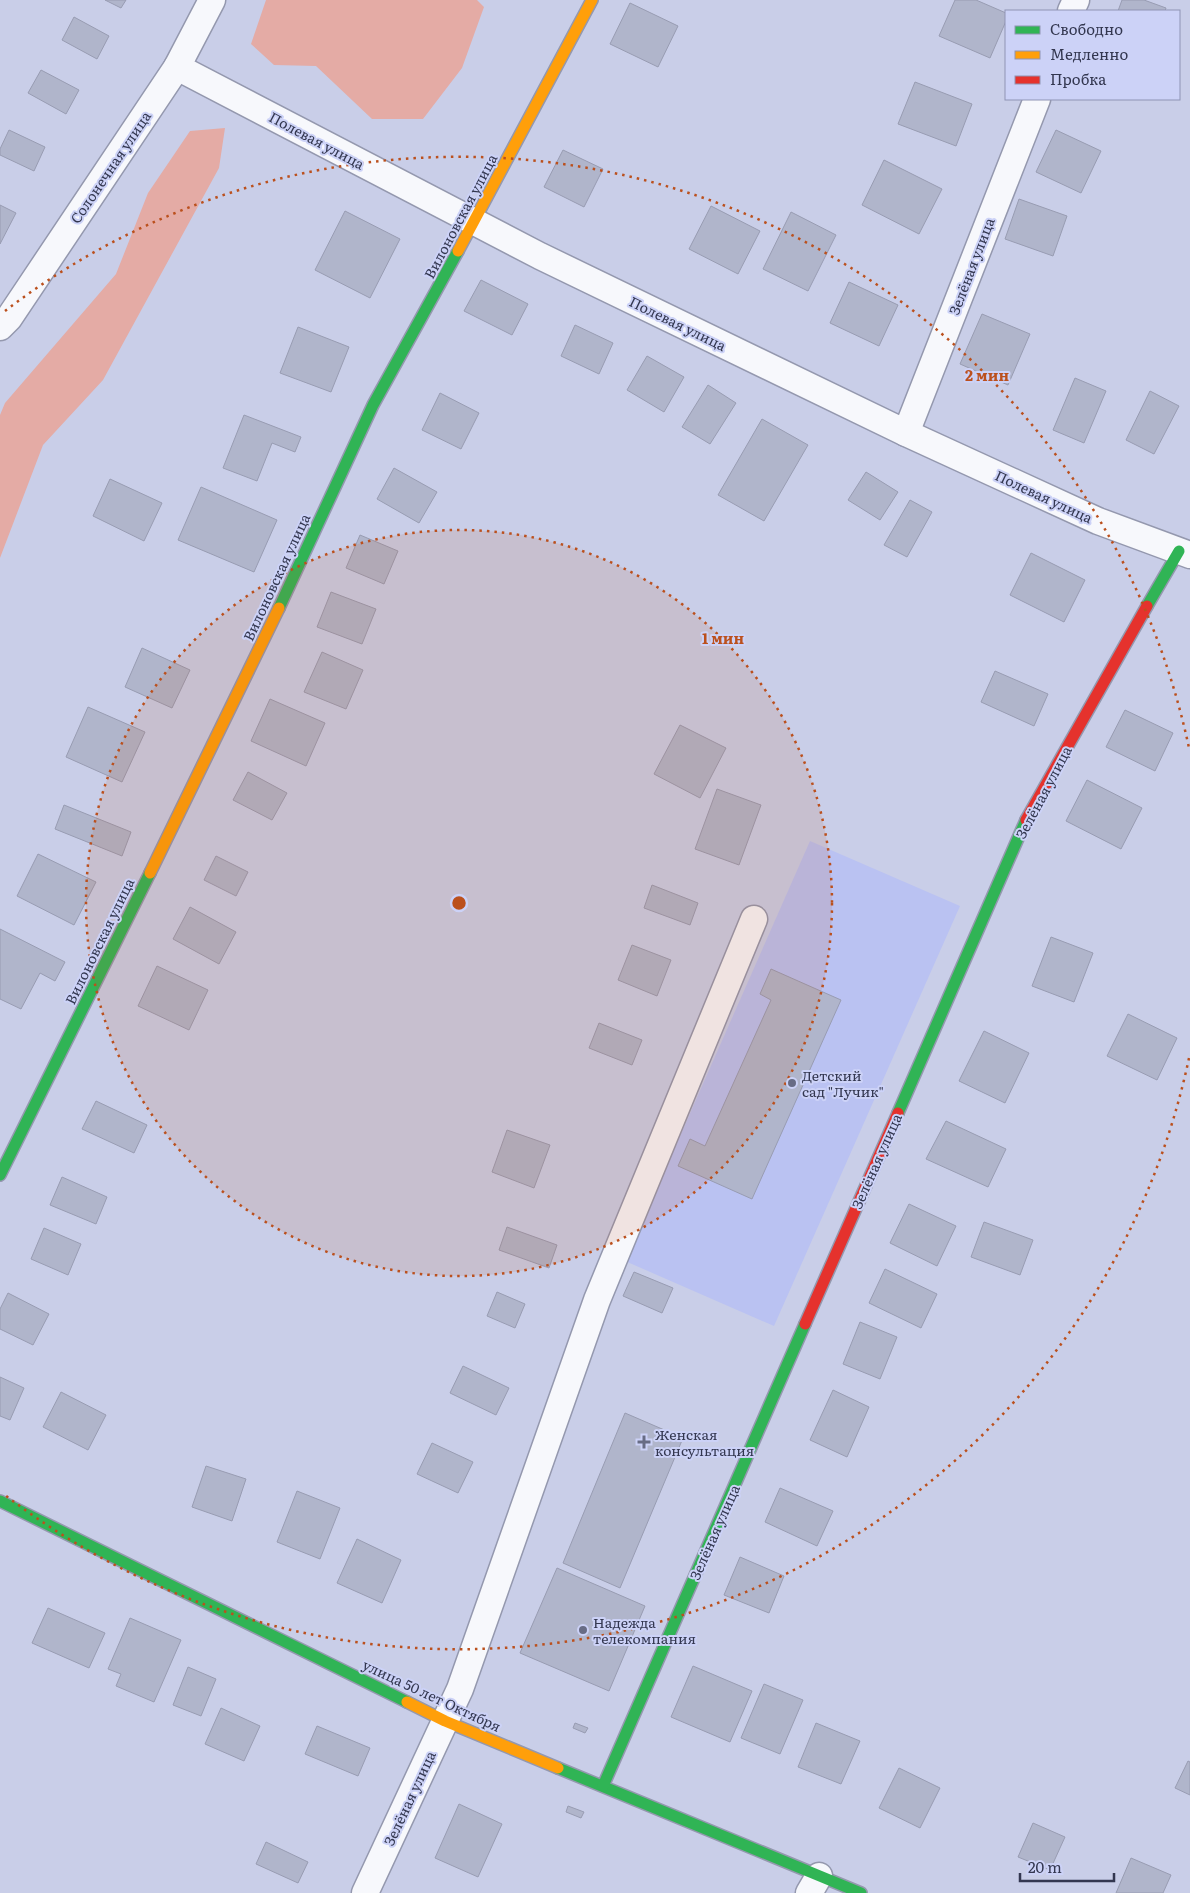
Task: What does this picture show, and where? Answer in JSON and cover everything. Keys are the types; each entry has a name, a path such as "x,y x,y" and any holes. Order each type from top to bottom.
{"street":[{"name":"Солонечная улица","path":"0,327 9,318 177,66 212,0"},
{"name":"Вилоновская улица","path":"0,1175 199,773 291,582 373,405 474,222 592,0"},
{"name":"Полевая улица","path":"177,66 549,260 906,433 1098,521 1184,553"},
{"name":"Зелёная улица","path":"906,433 1037,100"},
{"name":"Зелёная улица","path":"603,1786 1031,809 1184,553"},
{"name":"Зелёная улица","path":"365,1893 460,1689 597,1300 754,919"},
{"name":"улица 50 лет Октября","path":"0,1501 445,1721 603,1786 814,1884 861,1893"}],"shaded area":[{"path":"266,0 477,0 484,7 462,68 423,119 372,119 316,66 274,65 251,44"},
{"path":"225,128 219,168 103,380 43,445 0,558 0,415 5,403 116,274 148,193 190,131"},
{"name":"Детский сад \"Лучик\"","path":"810,841 960,906 774,1326 625,1261"}],"building":[{"path":"105,0 126,0 121,8"},
{"path":"955,0 976,0 1005,13 1005,23 990,58 939,36"},
{"path":"1122,0 1144,0 1166,8 1165,10 1118,10"},
{"path":"630,3 678,26 658,67 610,44"},
{"path":"74,17 109,36 97,59 62,40"},
{"path":"41,70 79,90 66,114 28,93"},
{"path":"915,82 972,104 956,146 898,124"},
{"path":"9,130 45,147 34,171 0,155 0,149"},
{"path":"1056,130 1101,151 1081,193 1036,172"},
{"path":"563,150 603,169 584,207 544,187"},
{"path":"884,160 942,189 919,234 862,205"},
{"path":"1019,199 1067,216 1053,256 1005,239"},
{"path":"0,205 16,213 0,244"},
{"path":"711,206 760,231 738,274 689,249"},
{"path":"345,211 400,239 370,298 315,270"},
{"path":"791,212 836,235 808,291 763,269"},
{"path":"481,280 528,304 512,335 464,311"},
{"path":"849,282 898,305 879,346 830,323"},
{"path":"982,314 1030,334 1008,385 960,364"},
{"path":"575,325 613,343 599,374 561,356"},
{"path":"298,327 349,347 331,392 280,373"},
{"path":"647,356 684,377 664,412 627,390"},
{"path":"1075,378 1106,391 1084,443 1053,430"},
{"path":"708,385 736,403 710,444 682,427"},
{"path":"1150,391 1179,406 1154,454 1126,440"},
{"path":"440,393 479,413 461,449 422,430"},
{"path":"244,415 301,437 295,452 272,443 257,481 223,468"},
{"path":"762,419 808,445 764,521 718,495"},
{"path":"394,468 437,492 419,523 377,499"},
{"path":"866,472 898,492 880,520 848,500"},
{"path":"110,479 162,503 144,541 93,516"},
{"path":"201,487 277,520 254,572 178,540"},
{"path":"910,500 932,512 907,557 884,545"},
{"path":"360,535 398,551 384,584 346,568"},
{"path":"1031,553 1085,580 1064,622 1010,595"},
{"path":"331,592 376,609 362,644 317,627"},
{"path":"142,648 190,670 172,708 125,687"},
{"path":"322,652 363,670 346,709 304,692"},
{"path":"995,671 1048,694 1034,726 981,702"},
{"path":"270,699 325,723 306,766 251,741"},
{"path":"88,707 145,732 122,782 66,757"},
{"path":"1125,710 1173,733 1155,771 1106,747"},
{"path":"680,725 726,748 700,798 654,774"},
{"path":"248,772 287,793 272,820 233,800"},
{"path":"1087,780 1142,808 1121,849 1066,821"},
{"path":"717,789 761,805 739,865 695,849"},
{"path":"64,805 131,832 122,856 55,829"},
{"path":"38,854 96,882 74,925 17,896"},
{"path":"216,856 248,872 236,896 204,880"},
{"path":"652,885 698,903 690,925 644,908"},
{"path":"190,907 236,932 219,964 173,939"},
{"path":"0,929 65,962 55,981 40,973 21,1009 0,999"},
{"path":"1051,937 1093,953 1074,1002 1032,986"},
{"path":"632,945 671,960 657,996 618,980"},
{"path":"157,966 208,990 189,1030 138,1006"},
{"path":"771,969 841,1000 752,1199 678,1166 690,1139 705,1146 771,1000 760,994"},
{"path":"1128,1014 1177,1038 1157,1080 1107,1056"},
{"path":"599,1023 642,1040 632,1065 589,1048"},
{"path":"984,1031 1029,1053 1005,1103 959,1081"},
{"path":"96,1101 147,1125 134,1153 82,1129"},
{"path":"946,1121 1006,1149 988,1187 926,1159"},
{"path":"507,1130 550,1145 534,1188 492,1172"},
{"path":"62,1177 107,1197 96,1224 50,1205"},
{"path":"909,1204 956,1226 937,1266 890,1243"},
{"path":"984,1222 1033,1240 1020,1275 971,1257"},
{"path":"507,1227 557,1245 549,1268 499,1250"},
{"path":"44,1228 81,1244 68,1275 31,1259"},
{"path":"885,1269 937,1294 921,1328 869,1303"},
{"path":"634,1272 673,1288 662,1313 623,1296"},
{"path":"497,1292 525,1304 515,1328 487,1316"},
{"path":"8,1293 49,1314 33,1345 0,1329 0,1309"},
{"path":"860,1322 897,1337 880,1379 843,1364"},
{"path":"463,1366 509,1388 496,1415 450,1393"},
{"path":"0,1377 24,1388 10,1420 0,1416"},
{"path":"833,1390 869,1407 847,1457 810,1440"},
{"path":"61,1392 106,1415 88,1450 43,1427"},
{"path":"625,1413 683,1438 620,1588 563,1563"},
{"path":"432,1443 473,1462 458,1493 417,1474"},
{"path":"206,1466 246,1479 232,1521 192,1507"},
{"path":"780,1488 833,1511 817,1546 765,1522"},
{"path":"297,1491 340,1508 320,1559 277,1542"},
{"path":"357,1539 401,1560 382,1603 337,1583"},
{"path":"740,1557 784,1576 769,1613 724,1595"},
{"name":"Надежда телекомпания","path":"557,1568 645,1606 609,1691 520,1653"},
{"path":"48,1608 105,1633 89,1668 32,1643"},
{"path":"130,1618 181,1640 154,1702 116,1686 121,1674 108,1669"},
{"path":"693,1666 752,1691 730,1742 671,1717"},
{"path":"188,1667 216,1679 201,1716 173,1705"},
{"path":"764,1684 803,1700 780,1754 741,1738"},
{"path":"221,1708 260,1726 244,1761 205,1744"},
{"path":"575,1723 588,1728 585,1733 573,1728"},
{"path":"816,1723 860,1741 841,1784 798,1767"},
{"path":"317,1726 370,1748 358,1776 305,1754"},
{"path":"1188,1761 1190,1762 1190,1795 1175,1788"},
{"path":"899,1768 940,1788 920,1828 879,1808"},
{"path":"459,1804 502,1824 478,1877 435,1858"},
{"path":"568,1806 584,1812 581,1818 566,1812"},
{"path":"1033,1823 1065,1837 1050,1870 1018,1857"},
{"path":"266,1842 308,1862 298,1883 256,1864"},
{"path":"1131,1858 1171,1875 1163,1893 1116,1893"}],"traffic: fast":[{"path":"279,608 373,405 458,251"},
{"path":"1147,606 1179,551"},
{"path":"898,1113 1026,820"},
{"path":"0,1175 150,873"},
{"path":"603,1786 805,1324"},
{"path":"0,1501 407,1702"},
{"path":"558,1768 861,1893"}],"traffic: slow":[{"path":"458,251 592,0"},
{"path":"150,873 279,608"},
{"path":"407,1702 445,1721 558,1768"}],"traffic: jam":[{"path":"1026,820 1147,606"},
{"path":"805,1324 898,1113"}],"place":[{"name":"Детский сад \"Лучик\"","path":"792,1083"},
{"name":"Женская консультация","path":"644,1442"},
{"name":"Надежда телекомпания","path":"583,1630"}]}
